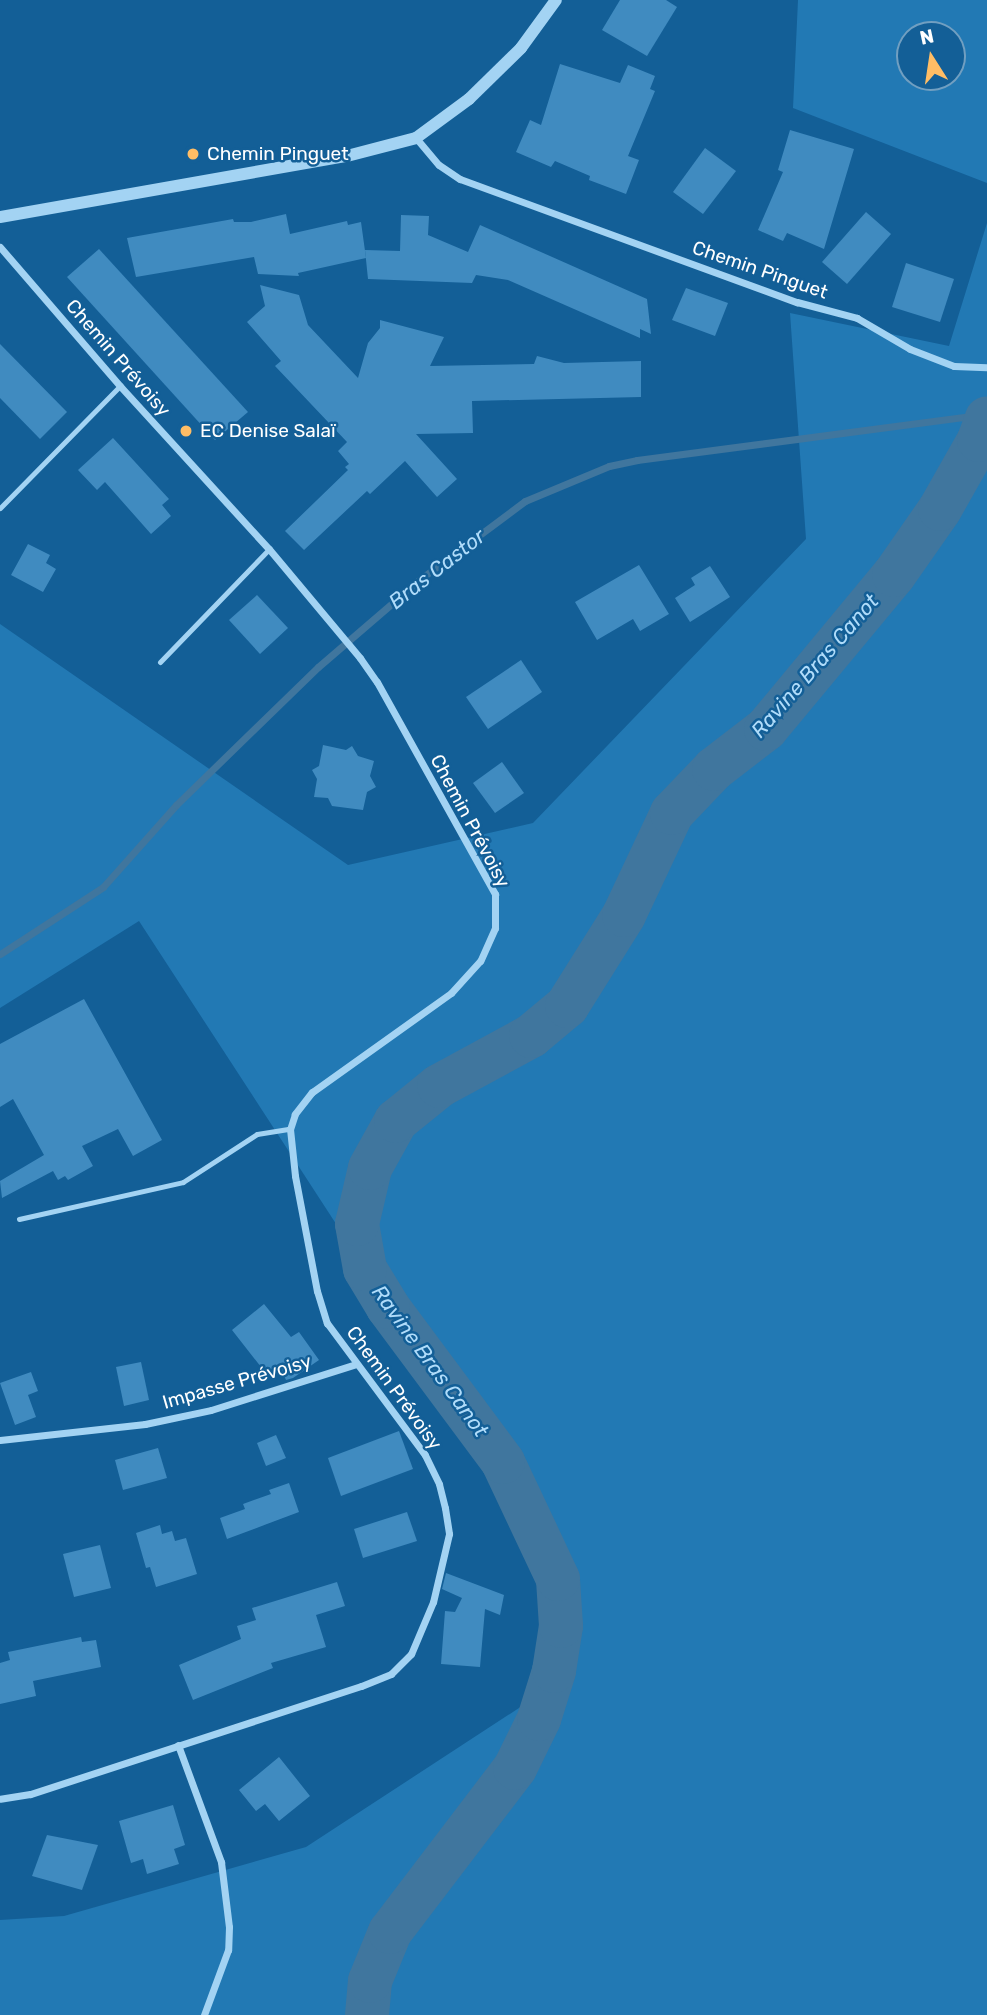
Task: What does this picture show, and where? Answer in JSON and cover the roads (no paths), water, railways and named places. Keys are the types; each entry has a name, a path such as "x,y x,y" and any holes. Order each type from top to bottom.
{"street":[{"path":"0,217 347,156 416,138 469,99 521,48 556,0"},
{"name":"Chemin Pinguet","path":"416,138 439,165 460,179 772,293 857,318 910,349 954,366 987,368"},
{"name":"Chemin Prévoisy","path":"0,247 120,386 269,549 322,616 360,658 377,682 495,894 495,928 480,961 450,993 312,1092 295,1114 290,1129 295,1176 317,1291 327,1322 356,1364 409,1430 439,1484 449,1534 433,1602 411,1654 391,1674 30,1794 0,1799"},
{"name":"Impasse Prévoisy","path":"0,1440 145,1424 211,1410 356,1364"},
{"path":"178,1745 220,1862 229,1927 228,1950 204,2015"}],"lane":[{"path":"0,508 120,386"},
{"path":"160,662 269,549"},
{"path":"19,1219 183,1182 257,1134 290,1129"}],"waterway":[{"name":"Bras Castor","path":"0,954 103,887 176,805 318,667 419,580 525,501 609,466 637,460 987,414"},
{"name":"Ravine Bras Canot","path":"367,2015 370,1981 390,1932 515,1768 539,1719 554,1671 561,1626 558,1579 503,1462 388,1307 365,1269 357,1224 370,1168 396,1121 439,1086 531,1036 567,1006 624,915 672,813 714,769 766,729 894,575 940,509 979,440 987,418"}],"place":[{"name":"Chemin Pinguet","path":"193,154"},
{"name":"EC Denise Salaï","path":"186,431"}]}
